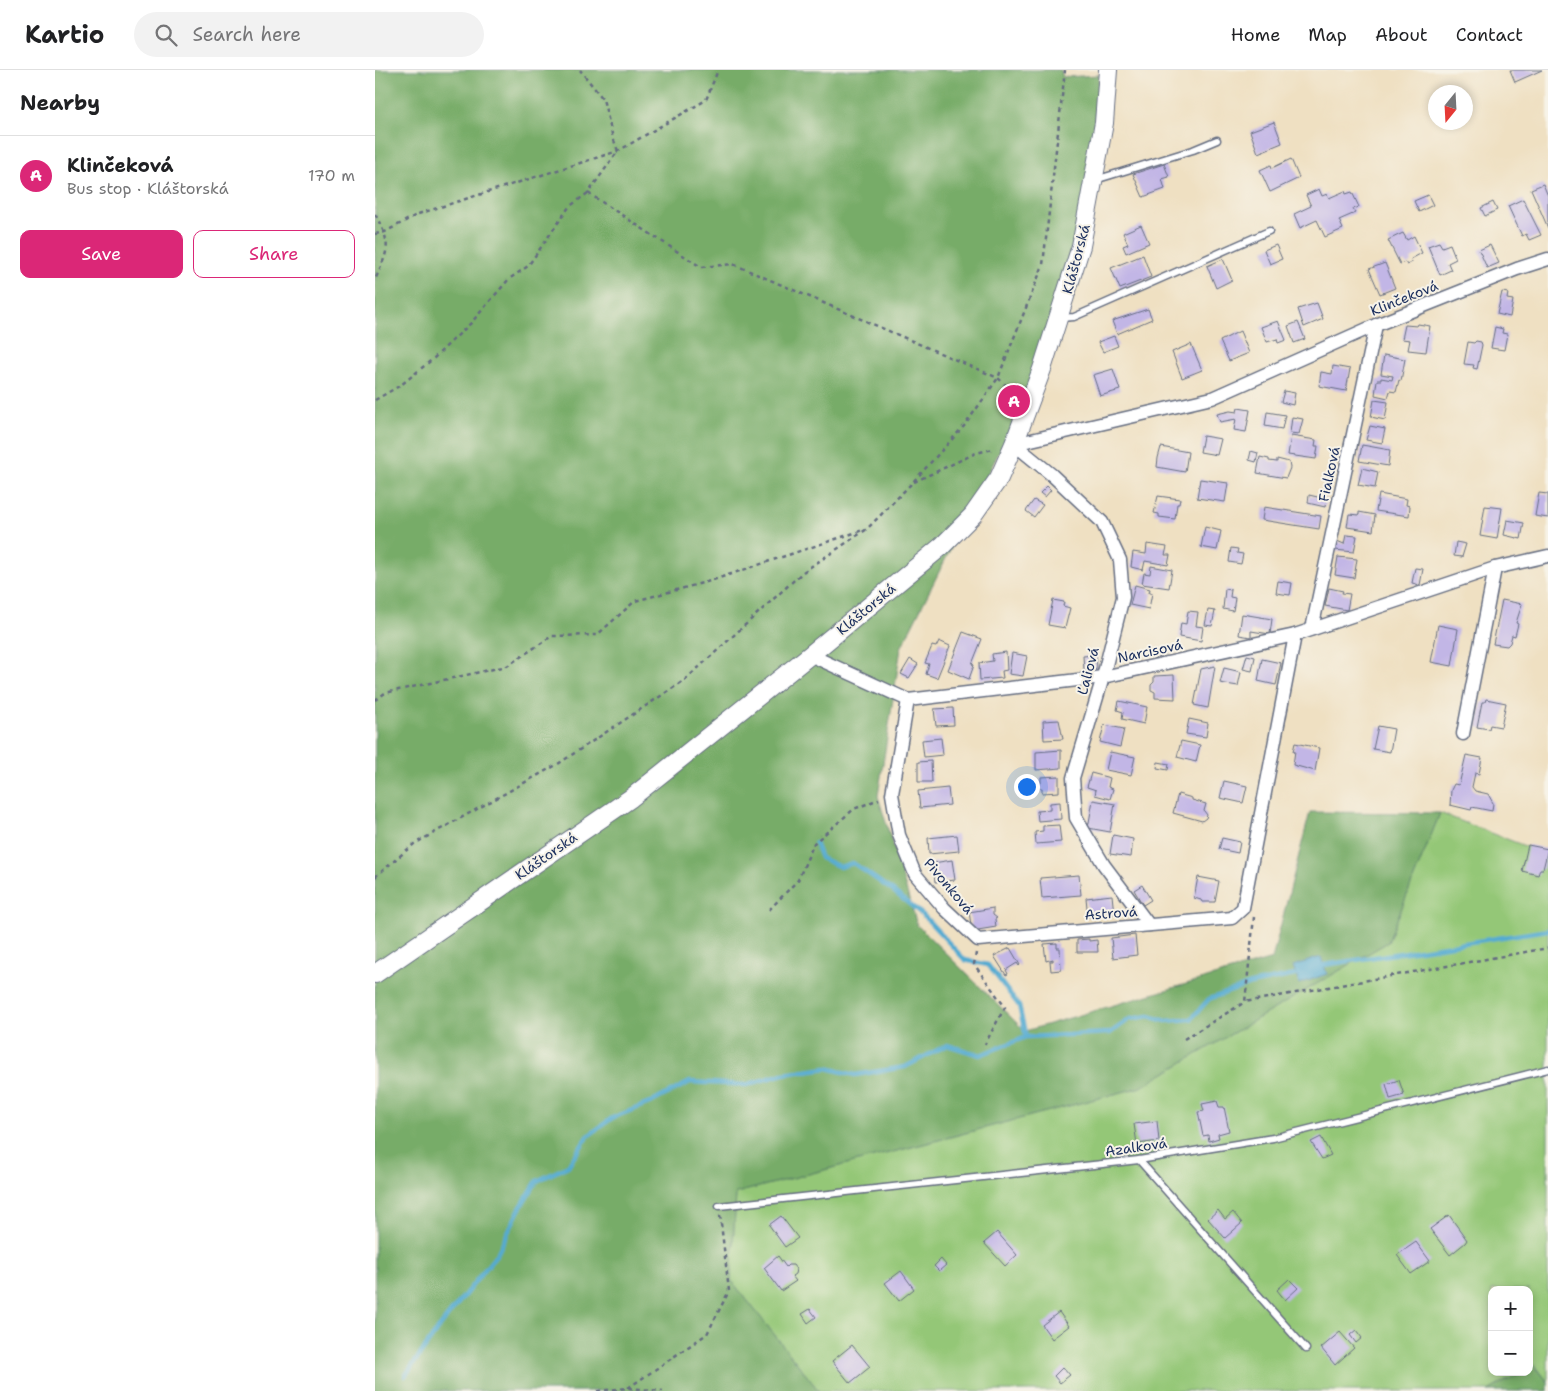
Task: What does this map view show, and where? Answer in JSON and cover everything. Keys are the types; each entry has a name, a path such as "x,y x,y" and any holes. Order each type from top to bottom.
{"street":[{"name":"Kláštorská","path":"375,974 631,798 935,552 973,515 999,478 1014,444 1059,318 1081,246 1104,123 1109,70"},
{"name":"Klinčeková","path":"1014,444 1212,398 1376,325 1517,269 1548,259"},
{"name":"Fialková","path":"1312,629 1376,325"},
{"name":"Ľaliová","path":"1014,444 1052,475 1102,522 1120,560 1123,597 1103,677 1073,778 1076,818 1104,865 1149,925"},
{"name":"Narcisová","path":"908,700 1103,677 1295,634 1495,568 1548,556"},
{"path":"1463,734 1495,568"},
{"path":"1249,911 1295,634"},
{"path":"810,655 908,700"},
{"name":"Pivonková","path":"908,700 892,794 899,835 915,874 945,908 978,940"},
{"name":"Astrová","path":"978,940 1232,918 1249,911"}],"lane":[{"path":"1094,180 1185,153 1217,140"},
{"path":"1059,318 1074,317 1269,231"},
{"name":"Azalková","path":"719,1206 1139,1160 1273,1138 1548,1069"},
{"path":"1139,1160 1306,1349"}],"path":[{"path":"580,70 603,99 618,151"},
{"path":"375,234 385,232 418,214 618,151 706,100 718,70"},
{"path":"375,877 414,844 557,764 685,680 803,572 867,529 912,483 965,424 997,378 1043,266 1065,70"},
{"path":"375,400 401,384 440,352 471,322 509,279 528,266 569,207 587,193 618,151"},
{"path":"587,193 701,267 733,264 997,378 1013,392"},
{"path":"375,214 385,232 387,252 375,280"},
{"path":"912,483 975,453 1014,444"},
{"path":"375,700 385,693 507,666 552,636 597,635 635,601 710,581 867,529"},
{"path":"769,910 798,880 814,843 854,809 892,794"},
{"path":"1245,1002 1249,911"},
{"path":"1184,1039 1245,1002 1548,948"},
{"path":"975,960 974,964 1005,1007 985,1044"},
{"path":"628,1389 707,1334 729,1291 719,1206"},
{"path":"597,1391 628,1389 663,1391"}],"green space":[{"path":"375,70 1061,70 1063,77 1099,75 1088,189 1037,376 901,648 878,796 917,925 1025,1031 1272,959 1310,812 1440,813 1388,942 1141,1087 736,1193 731,1280 819,1391 375,1391"},
{"path":"1440,813 1548,855 1548,1382 1535,1365 1533,1366 1533,1286 1488,1286 1488,1376 1515,1376 1488,1391 819,1391 731,1280 736,1193 1141,1087 1388,942"},
{"path":"1533,1366 1548,1382 1548,1391 1488,1391 1515,1376 1533,1376"}],"water":[{"path":"1321,957 1327,974 1299,984 1293,966"}],"building":[{"path":"1510,70 1542,70 1515,82"},
{"path":"1274,122 1282,143 1258,153 1250,131"},
{"path":"1291,159 1299,178 1270,192 1260,170 1271,165 1272,168"},
{"path":"1164,164 1169,177 1162,179 1165,189 1143,197 1133,174"},
{"path":"1543,184 1548,196 1548,228 1531,189"},
{"path":"1319,189 1322,196 1327,194 1329,198 1345,191 1346,194 1352,192 1359,207 1353,209 1355,213 1339,220 1343,229 1325,237 1317,220 1300,228 1294,214 1311,206 1306,195"},
{"path":"1428,195 1433,205 1419,212 1414,201"},
{"path":"1523,199 1541,235 1529,240 1526,234 1522,236 1508,206"},
{"path":"1493,202 1497,210 1485,216 1481,208"},
{"path":"1141,225 1149,243 1126,253 1123,246 1128,244 1123,233"},
{"path":"1403,233 1407,240 1414,236 1422,253 1411,259 1412,262 1407,265 1405,262 1400,264 1388,240"},
{"path":"1439,242 1442,247 1450,244 1456,259 1448,263 1451,270 1440,275 1428,246"},
{"path":"1276,245 1282,259 1270,264 1264,250"},
{"path":"1490,245 1499,263 1487,268 1479,250"},
{"path":"1143,255 1151,277 1120,289 1111,268"},
{"path":"1223,259 1232,280 1216,288 1207,266"},
{"path":"1385,263 1395,288 1380,294 1369,269"},
{"path":"1502,292 1508,293 1507,299 1513,300 1510,317 1497,314"},
{"path":"1317,303 1323,319 1304,327 1298,309"},
{"path":"1148,309 1152,319 1117,334 1112,321"},
{"path":"1278,321 1286,340 1278,343 1277,339 1267,342 1261,327"},
{"path":"1298,322 1305,339 1294,343 1288,326"},
{"path":"1418,324 1430,326 1426,352 1408,350 1410,340 1402,339 1405,325 1417,326"},
{"path":"1495,327 1503,329 1502,333 1507,334 1504,350 1491,348"},
{"path":"1240,331 1249,353 1229,361 1220,341"},
{"path":"1114,336 1118,346 1103,352 1098,342"},
{"path":"1476,341 1481,342 1482,345 1477,369 1473,368 1474,365 1464,364 1468,342 1474,343"},
{"path":"1191,344 1202,370 1182,378 1172,352"},
{"path":"1384,355 1405,359 1401,381 1399,380 1396,392 1390,391 1388,398 1375,395 1377,380 1381,380 1381,378 1392,380 1393,376 1381,374"},
{"path":"1333,366 1350,369 1346,391 1319,386 1321,372 1332,374"},
{"path":"1113,369 1120,390 1100,396 1093,375"},
{"path":"1284,391 1295,393 1293,405 1281,402"},
{"path":"1374,400 1388,402 1385,420 1371,417"},
{"path":"1238,408 1250,410 1246,432 1234,430 1236,419 1220,422 1217,414 1230,411 1237,412"},
{"path":"1267,412 1285,415 1282,429 1265,426"},
{"path":"1292,417 1303,419 1299,434 1290,433"},
{"path":"1370,426 1385,429 1382,443 1366,440"},
{"path":"1203,436 1221,439 1217,455 1200,452"},
{"path":"1291,436 1316,440 1315,446 1318,446 1316,459 1288,455"},
{"path":"1362,445 1390,450 1388,466 1359,461"},
{"path":"1161,447 1188,452 1185,472 1157,467"},
{"path":"1251,451 1258,453 1256,462 1249,460"},
{"path":"1260,457 1269,459 1269,461 1277,462 1277,459 1289,462 1290,468 1286,478 1257,473"},
{"path":"1362,468 1378,472 1375,488 1358,485"},
{"path":"1200,479 1228,483 1225,502 1197,498"},
{"path":"1047,486 1051,490 1045,497 1040,493"},
{"path":"1539,493 1548,494 1548,518 1535,516"},
{"path":"1379,494 1407,499 1406,505 1410,506 1409,516 1376,511"},
{"path":"1309,495 1326,499 1325,507 1308,503"},
{"path":"1158,496 1180,499 1179,504 1177,504 1175,519 1159,517 1159,514 1154,513"},
{"path":"1034,500 1043,505 1034,517 1026,511"},
{"path":"1485,506 1502,508 1497,539 1480,536"},
{"path":"1264,507 1321,516 1319,529 1262,520"},
{"path":"1359,512 1375,515 1373,531 1347,527 1349,514 1359,515"},
{"path":"1507,520 1524,523 1521,539 1504,535"},
{"path":"1205,527 1221,531 1217,550 1201,547"},
{"path":"1346,535 1357,536 1354,552 1335,550 1337,541 1344,544"},
{"path":"1456,542 1466,544 1462,557 1454,556"},
{"path":"1147,544 1167,547 1165,555 1170,555 1168,565 1145,561 1143,570 1131,567 1133,552 1146,554"},
{"path":"1231,548 1238,549 1237,553 1243,554 1241,564 1229,562"},
{"path":"1338,557 1357,559 1354,578 1335,575"},
{"path":"1151,566 1172,570 1169,588 1142,584 1144,573 1150,574"},
{"path":"1415,568 1423,569 1420,585 1412,583"},
{"path":"1278,581 1292,583 1290,595 1276,593"},
{"path":"1135,585 1150,589 1149,593 1152,593 1149,609 1130,605"},
{"path":"1329,588 1350,594 1347,610 1325,606"},
{"path":"1225,589 1231,590 1230,597 1235,598 1233,611 1223,609"},
{"path":"1053,600 1064,602 1063,606 1070,608 1065,628 1048,625"},
{"path":"1502,600 1522,604 1516,623 1518,624 1515,636 1512,635 1507,646 1493,644"},
{"path":"1208,610 1215,611 1212,626 1205,625"},
{"path":"1188,611 1198,612 1196,626 1203,627 1201,641 1179,637 1181,623 1186,624"},
{"path":"1242,614 1272,619 1270,634 1251,631 1251,637 1239,635"},
{"path":"1438,625 1458,629 1452,666 1431,662"},
{"path":"963,632 982,639 972,664 974,665 969,679 948,670"},
{"path":"939,641 950,646 937,678 926,674 929,664 925,663 932,646 936,647"},
{"path":"1006,652 1007,670 1002,671 1003,678 980,680 979,663 993,661 992,654"},
{"path":"1012,653 1027,656 1023,676 1009,674"},
{"path":"1096,655 1097,669 1084,670 1083,656"},
{"path":"1247,655 1255,657 1252,671 1243,669"},
{"path":"910,659 918,664 909,678 901,674"},
{"path":"1262,659 1281,663 1276,685 1258,681"},
{"path":"1215,666 1208,708 1194,705 1201,669"},
{"path":"1224,668 1241,672 1238,686 1220,683"},
{"path":"1174,675 1175,699 1155,698 1155,692 1151,690 1154,676"},
{"path":"1486,699 1506,703 1501,727 1490,725 1489,729 1477,727 1482,702 1485,702"},
{"path":"1119,701 1147,707 1144,724 1122,719 1123,712 1117,710"},
{"path":"953,708 954,725 936,726 934,709"},
{"path":"1189,719 1208,723 1206,737 1186,734"},
{"path":"1059,720 1063,739 1044,740 1043,721"},
{"path":"1104,725 1124,729 1120,747 1100,742"},
{"path":"1378,726 1394,729 1390,752 1373,749"},
{"path":"941,738 943,755 924,757 922,740"},
{"path":"1181,741 1200,745 1196,762 1177,757"},
{"path":"1295,743 1319,748 1315,771 1293,765"},
{"path":"1061,750 1061,768 1036,770 1036,752"},
{"path":"1110,752 1135,757 1131,775 1106,770"},
{"path":"1466,755 1482,758 1479,774 1475,773 1472,787 1475,791 1488,794 1493,803 1492,811 1472,807 1471,810 1450,805 1451,790 1454,784 1459,785"},
{"path":"931,761 932,782 918,782 918,762"},
{"path":"1158,762 1169,764 1168,770 1157,768"},
{"path":"1091,773 1110,778 1108,787 1113,789 1110,799 1095,795 1096,790 1087,787"},
{"path":"1059,776 1059,792 1042,793 1042,788 1037,788 1037,784 1041,783 1041,777"},
{"path":"1224,781 1247,786 1243,803 1220,798"},
{"path":"948,788 950,805 920,808 918,791"},
{"path":"1178,794 1206,804 1204,811 1207,815 1206,818 1202,821 1173,813"},
{"path":"1093,800 1115,804 1110,832 1088,828"},
{"path":"1060,802 1061,819 1038,821 1037,811 1050,810 1050,803"},
{"path":"1059,825 1061,842 1036,844 1035,832 1043,831 1043,826"},
{"path":"957,835 959,851 929,854 928,838"},
{"path":"1113,835 1133,839 1131,857 1110,854"},
{"path":"1222,838 1240,842 1238,853 1219,849"},
{"path":"1528,845 1548,849 1543,869 1540,869 1538,875 1522,871"},
{"path":"952,860 955,880 935,882 933,863"},
{"path":"1079,875 1081,895 1042,898 1040,878"},
{"path":"1198,877 1219,881 1215,902 1202,902 1194,898"},
{"path":"1142,885 1151,900 1143,905 1134,890"},
{"path":"1112,895 1114,914 1088,917 1086,898"},
{"path":"993,908 993,915 997,918 995,919 996,927 972,931 969,912"},
{"path":"1135,935 1137,955 1113,958 1111,938"},
{"path":"1089,939 1089,941 1097,940 1098,952 1077,952 1077,940"},
{"path":"1057,943 1057,948 1060,948 1061,970 1051,971 1050,961 1053,961 1053,959 1046,961 1044,944"},
{"path":"1010,948 1020,965 1017,963 1006,970 1008,974 1006,975 994,956"},
{"path":"1399,1080 1404,1095 1390,1099 1386,1084"},
{"path":"1217,1101 1219,1107 1224,1107 1229,1131 1218,1134 1219,1138 1209,1141 1208,1135 1203,1136 1198,1112 1204,1111 1202,1104"},
{"path":"1157,1121 1159,1141 1137,1144 1134,1124"},
{"path":"1321,1137 1331,1155 1322,1159 1311,1142"},
{"path":"1218,1210 1225,1219 1233,1212 1242,1223 1225,1238 1208,1219"},
{"path":"1449,1215 1467,1240 1450,1255 1430,1229"},
{"path":"781,1216 798,1238 785,1247 769,1225"},
{"path":"997,1232 1017,1255 1005,1266 984,1243"},
{"path":"1416,1242 1430,1261 1411,1274 1397,1255"},
{"path":"778,1256 786,1267 793,1265 796,1269 795,1274 792,1276 796,1281 781,1291 764,1268"},
{"path":"941,1259 946,1265 939,1271 934,1266"},
{"path":"901,1271 914,1289 899,1301 885,1283"},
{"path":"1289,1279 1298,1288 1285,1300 1277,1290"},
{"path":"810,1309 816,1317 808,1323 802,1314"},
{"path":"1059,1312 1069,1326 1052,1339 1042,1325"},
{"path":"1356,1330 1362,1338 1356,1343 1350,1335"},
{"path":"1340,1332 1354,1348 1335,1365 1321,1348"},
{"path":"852,1345 870,1367 850,1383 832,1361"},
{"path":"1063,1367 1070,1375 1060,1383 1054,1376"}],"waterway":[{"path":"815,843 821,858 840,867 853,863 893,891 923,915 965,960 988,965 1019,1006 1026,1037"},
{"path":"1324,965 1548,930"},
{"path":"405,1376 441,1325 497,1254 519,1210 537,1181 568,1166 588,1136 612,1118 652,1102 690,1082 746,1085 783,1074 827,1068 855,1075 905,1067 947,1045 980,1055 1026,1037 1110,1033 1130,1019 1149,1016 1166,1021 1191,1019 1209,999 1251,984 1295,975"}],"place":[{"name":"Klinčeková","path":"1014,401"}]}
